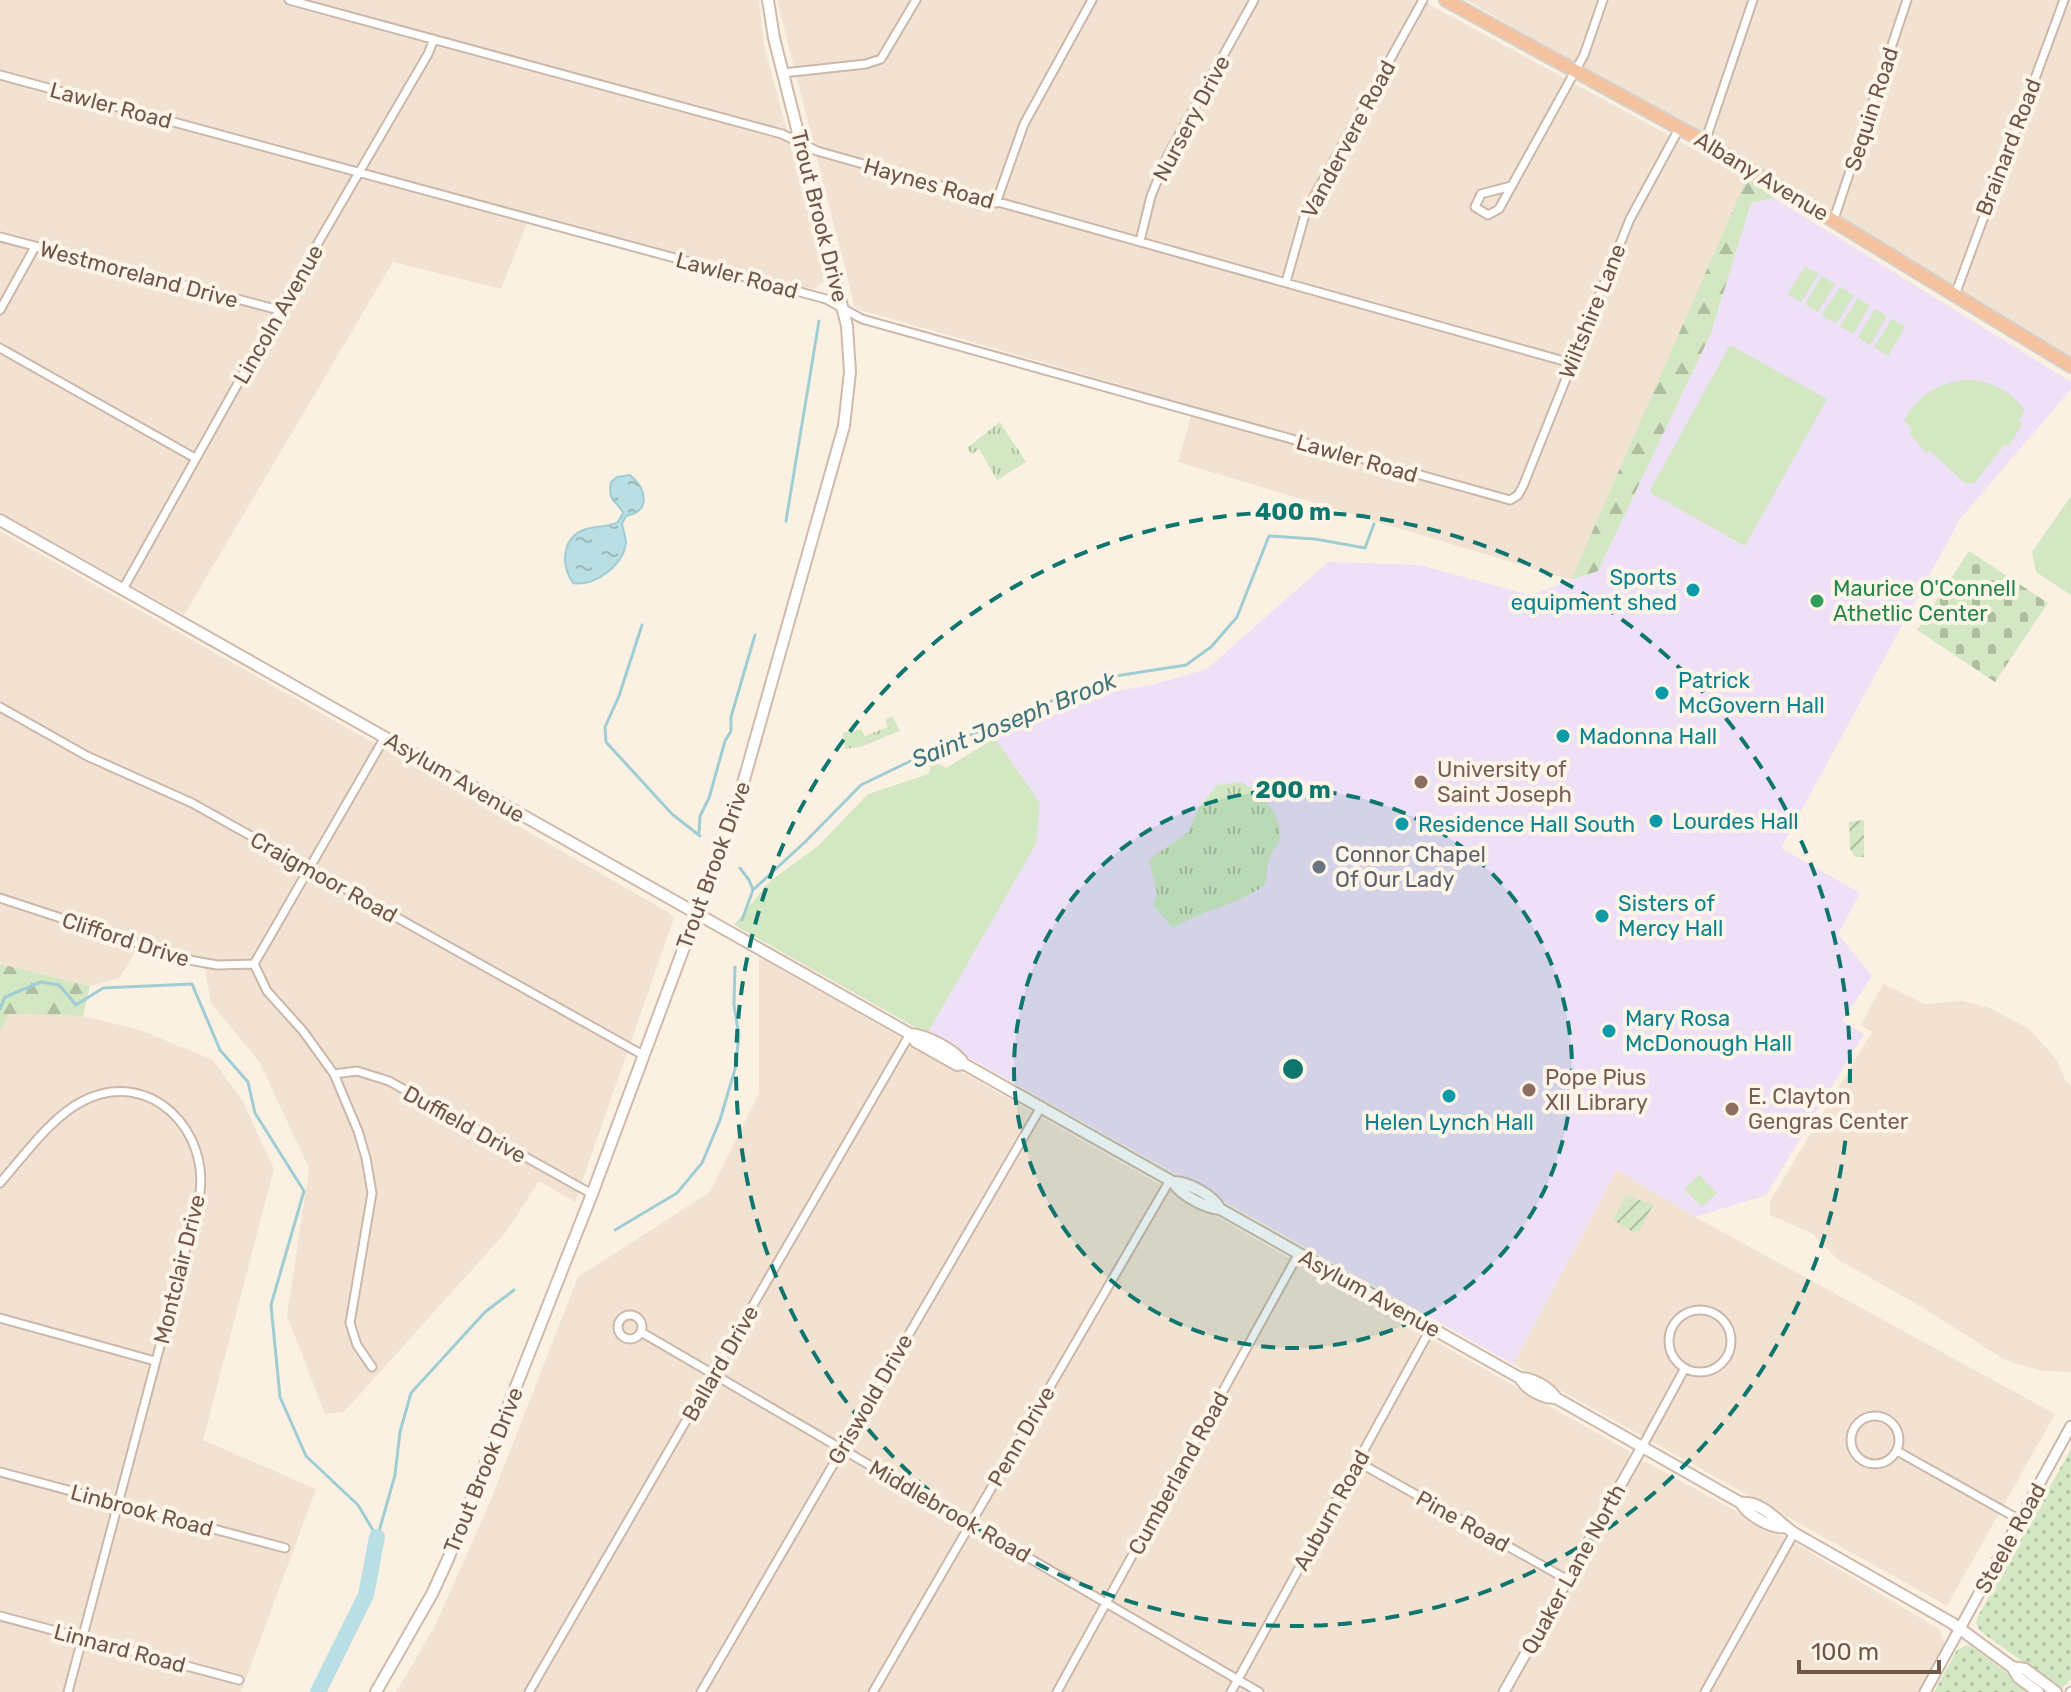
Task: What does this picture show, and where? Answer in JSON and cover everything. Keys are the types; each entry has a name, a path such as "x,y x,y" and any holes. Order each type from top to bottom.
{"highway":[{"name":"Albany Avenue","path":"1446,0 1680,127 2071,366"}],"main road":[{"name":"Trout Brook Drive","path":"376,1692 426,1606 448,1559 592,1194 697,915 736,808 844,426 850,372 847,326 783,73 768,0"},
{"name":"Asylum Avenue","path":"0,520 697,915 910,1034 920,1035 960,1057 964,1064 1171,1181 1182,1182 1216,1201 1220,1209 1520,1378 1528,1378 1552,1391 1556,1398 1741,1503 1748,1502 1780,1520 1790,1530 1961,1629 2012,1667 2018,1677 2038,1692"},
{"name":"Asylum Avenue","path":"2012,1667 2025,1669 2056,1692"}],"street":[{"name":"Haynes Road","path":"289,0 782,134 817,151 996,203 1571,363"},
{"path":"783,73 866,64 881,59 916,0"},
{"path":"996,203 1024,124 1092,0"},
{"name":"Nursery Drive","path":"1140,241 1162,168 1254,0"},
{"name":"Vandervere Road","path":"1286,282 1306,211 1423,0"},
{"path":"1511,186 1481,194 1475,207 1480,213 1494,214 1511,186 1587,49 1603,0"},
{"path":"1705,142 1753,0"},
{"name":"Sequin Road","path":"1834,219 1907,0"},
{"name":"Brainard Road","path":"1955,295 2064,0"},
{"name":"Lincoln Avenue","path":"123,589 434,39"},
{"name":"Lawler Road","path":"0,75 826,299 862,319 1504,499 1514,498"},
{"name":"Wiltshire Lane","path":"1514,498 1521,491 1630,219 1680,127"},
{"name":"Westmoreland Drive","path":"0,237 279,310"},
{"path":"0,310 35,247"},
{"path":"0,348 195,458"},
{"name":"Craigmoor Road","path":"0,707 87,756 192,803 643,1055"},
{"path":"372,1367 357,1345 350,1323 371,1182 358,1131 334,1074 303,1031 267,991 254,964 385,737"},
{"name":"Clifford Drive","path":"0,898 189,960 217,965 254,964"},
{"name":"Ballard Drive","path":"529,1692 910,1034"},
{"name":"Duffield Drive","path":"334,1074 357,1071 389,1081 592,1194"},
{"name":"Montclair Drive","path":"0,1183 62,1115 95,1096 111,1092 140,1095 166,1107 181,1121 201,1163 201,1183 68,1692"},
{"name":"Griswold Drive","path":"701,1692 1041,1107"},
{"name":"Penn Drive","path":"873,1692 1171,1181"},
{"name":"Cumberland Road","path":"1057,1692 1299,1253"},
{"path":"1693,1310 1716,1314 1730,1334 1731,1346 1726,1358 1710,1370 1700,1372 1685,1368 1670,1350 1672,1326 1681,1315 1693,1310"},
{"path":"0,1318 155,1361"},
{"name":"Auburn Road","path":"1231,1692 1431,1328"},
{"name":"Middlebrook Road","path":"641,1332 1259,1692"},
{"path":"1642,1447 1685,1368"},
{"path":"1868,1417 1886,1419 1898,1433 1897,1451 1881,1464 1866,1463 1852,1448 1854,1428 1868,1417"},
{"name":"Steele Road","path":"1925,1692 2071,1426"},
{"name":"Quaker Lane North","path":"1504,1692 1642,1447"},
{"path":"1897,1451 2020,1520"},
{"name":"Pine Road","path":"1358,1462 1568,1580"},
{"name":"Linbrook Road","path":"0,1472 285,1548"},
{"path":"1705,1692 1790,1530"},
{"name":"Linnard Road","path":"0,1616 239,1680"}],"shaded area":[{"path":"0,0 759,0 764,45 825,281 814,289 802,287 531,213 501,289 393,262 184,615 0,512"},
{"path":"777,0 1421,0 1747,178 1571,580 1178,462 1194,406 857,309"},
{"path":"1467,0 2071,0 2071,358"},
{"name":"University of Saint Joseph","path":"1774,198 2071,382 2071,389 1960,519 1781,848 1860,893 1838,934 1872,976 1842,1021 1864,1034 1766,1195 1695,1217 1617,1170 1513,1364 927,1034 1036,844 1040,803 995,738 1111,692 1151,685 1207,669 1328,562 1419,565 1530,595 1598,571 1711,333 1751,203"},
{"path":"0,531 674,918 575,1202 539,1181 506,1232 344,1412 325,1414 287,1316 309,1168 260,1063 211,1003 205,969 137,950 119,978 90,986 0,964"},
{"path":"759,957 1629,1451 1629,1457 1497,1692 396,1692 434,1628 490,1502 578,1277 710,1192 759,1093"},
{"path":"1883,984 1925,1004 1962,1001 1990,1008 2029,1029 2057,1060 2066,1082 2071,1085 2071,1372 2043,1371 2007,1361 1920,1306 1837,1259 1812,1233 1770,1215 1770,1201 1872,1032 1861,1025"},
{"path":"9,1014 83,1016 140,1030 213,1060 242,1100 274,1169 203,1440 316,1489 241,1692 0,1692 0,1032"},
{"path":"1617,1170 1695,1217 2055,1414 1947,1606 1513,1364"},
{"path":"1644,1461 1800,1546 1939,1629 1946,1645 1919,1692 1509,1692 1640,1463"}],"green space":[{"path":"1747,178 1774,198 1751,203 1711,333 1598,571 1571,580"},
{"path":"1805,266 1819,274 1801,302 1788,294"},
{"path":"1822,276 1835,284 1818,312 1805,304"},
{"path":"1840,287 1854,295 1836,324 1822,315"},
{"path":"1858,298 1870,306 1853,334 1840,326"},
{"path":"1875,309 1887,316 1870,345 1858,337"},
{"path":"1892,319 1905,327 1888,356 1874,347"},
{"path":"1730,345 1827,399 1745,546 1649,492"},
{"path":"1965,380 1999,388 2025,410 2019,421 2022,424 2009,446 2005,444 1975,483 1966,484 1930,451 1926,453 1909,433 1912,430 1904,420 1929,392"},
{"path":"1000,422 1026,462 997,480 979,449 972,454 967,448"},
{"path":"2071,496 2071,595 2036,572 2032,552"},
{"path":"1969,551 2048,603 1995,682 1917,630"},
{"path":"892,716 900,731 860,747 845,749 843,733 861,729 865,736 888,727 885,720"},
{"path":"995,738 1040,803 1036,844 927,1034 734,925 769,882 818,846 868,794 929,774 931,764 935,762 946,768"},
{"path":"1241,782 1274,812 1280,828 1279,839 1269,860 1265,885 1243,898 1173,928 1153,905 1157,893 1149,860 1189,831 1198,809 1217,785"},
{"path":"1864,820 1864,857 1855,857 1850,849 1849,822"},
{"path":"0,964 90,986 83,1016 9,1014 0,1032"},
{"path":"1699,1175 1717,1193 1702,1207 1684,1189"},
{"path":"1626,1195 1653,1205 1639,1231 1633,1232 1613,1220"},
{"path":"2071,1449 2071,1679 2061,1689 1980,1631 1976,1624"},
{"path":"1967,1645 2033,1692 1934,1692 1957,1650"}],"water":[{"path":"630,475 640,487 644,499 640,509 626,516 622,524 626,541 620,559 599,578 573,583 566,568 568,545 572,538 586,529 618,522 623,513 612,498 611,482 617,477"}],"waterway":[{"path":"786,521 819,321"},
{"name":"Saint Joseph Brook","path":"742,920 753,890 861,785 927,753 1109,677 1186,665 1211,647 1237,617 1269,536 1315,539 1365,548 1374,524"},
{"path":"642,625 619,696 605,727 606,742 672,814 700,836"},
{"path":"699,833 700,816 731,731 731,717 755,635"},
{"path":"740,868 753,890"},
{"path":"615,1230 677,1193 702,1163 720,1120 735,1069 739,1036 734,1005 735,967"},
{"path":"0,1009 5,997 41,982 59,985 76,1005 103,988 192,984 220,1050 248,1082 255,1113 304,1191 271,1305 280,1397 306,1456 358,1505 377,1537"},
{"path":"378,1535 395,1475 400,1432 411,1393 485,1312 514,1290"},
{"path":"318,1692 366,1595 377,1537"}],"place":[{"name":"Sports equipment shed","path":"1693,590"},
{"name":"Maurice O'Connell Athetlic Center","path":"1817,601"},
{"name":"Patrick McGovern Hall","path":"1662,693"},
{"name":"Madonna Hall","path":"1563,736"},
{"name":"University of Saint Joseph","path":"1421,782"},
{"name":"Lourdes Hall","path":"1656,821"},
{"name":"Residence Hall South","path":"1402,824"},
{"name":"Connor Chapel Of Our Lady","path":"1319,867"},
{"name":"Sisters of Mercy Hall","path":"1602,916"},
{"name":"Mary Rosa McDonough Hall","path":"1609,1031"},
{"name":"Pope Pius XII Library","path":"1529,1090"},
{"name":"Helen Lynch Hall","path":"1449,1096"},
{"name":"E. Clayton Gengras Center","path":"1732,1109"}]}
